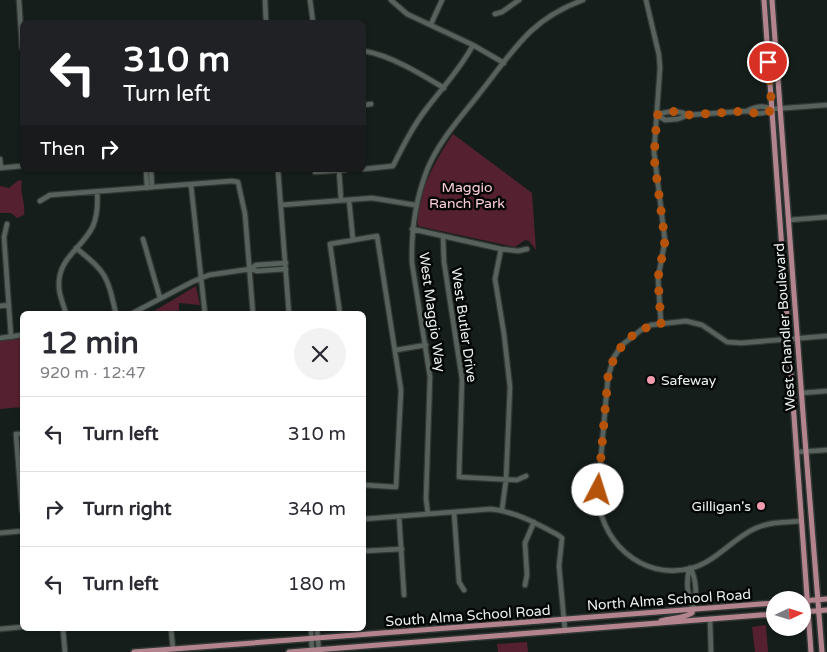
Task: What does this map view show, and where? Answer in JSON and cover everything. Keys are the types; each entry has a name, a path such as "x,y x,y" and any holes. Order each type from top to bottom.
{"main road":[{"name":"West Chandler Boulevard","path":"764,0 789,220 797,452 805,591"},
{"name":"West Chandler Boulevard","path":"772,0 776,109 793,338 801,393 822,652"},
{"path":"811,601 827,599"},
{"name":"North Alma School Road","path":"564,620 766,604"},
{"path":"656,623 672,617 689,616 693,610"},
{"path":"811,612 827,610"},
{"name":"North Alma School Road","path":"565,631 766,615"},
{"name":"South Alma School Road","path":"134,652 564,620"},
{"name":"South Alma School Road","path":"290,652 565,631"},
{"name":"West Chandler Boulevard","path":"809,636 811,652"}],"street":[{"path":"19,0 20,20"},
{"path":"265,0 266,20"},
{"path":"310,0 313,20"},
{"path":"391,0 407,14 474,45 504,63"},
{"path":"431,24 442,0"},
{"name":"West Maggio Way","path":"428,514 427,485 431,393 426,345 412,263 412,230 415,206 432,158 522,40 542,22 560,10 583,0"},
{"path":"646,0 659,55 660,68 654,157 665,241 658,278 661,324"},
{"path":"495,14 502,12 516,1"},
{"path":"366,169 393,166 409,135 463,64 474,45"},
{"path":"366,52 426,76 444,88"},
{"path":"366,105 371,104"},
{"path":"657,115 665,112 682,112 688,115 746,111 766,113 776,109 827,105"},
{"path":"0,159 0,168 20,166"},
{"path":"146,172 150,188"},
{"path":"150,188 151,172"},
{"path":"278,172 289,311"},
{"path":"339,172 341,200"},
{"path":"40,201 50,195 238,182 245,214 253,311"},
{"path":"191,185 205,311"},
{"path":"65,311 59,287 61,273 67,258 92,227 97,209 97,192"},
{"path":"281,205 372,198 415,206"},
{"path":"349,200 353,240"},
{"path":"789,220 827,217"},
{"path":"7,224 4,237 11,336"},
{"path":"412,230 518,251 527,249"},
{"path":"340,311 330,244 377,236 401,390 396,487 366,484"},
{"name":"West Butler Drive","path":"443,236 444,262 462,379 459,477 506,480"},
{"path":"143,239 160,298"},
{"path":"76,248 104,273 115,311"},
{"path":"501,248 495,279 510,386 506,480 502,510"},
{"path":"62,253 67,258"},
{"path":"250,269 256,265 286,263"},
{"path":"136,311 202,278 250,269 257,271 286,269"},
{"path":"0,306 9,305"},
{"path":"801,520 770,523 756,528 720,554 703,564 690,568 675,570 656,567 641,562 627,554 608,533 599,507 599,474 608,377 615,354 627,340 651,325 686,321 698,323 727,342 827,336"},
{"path":"0,338 20,335"},
{"path":"396,350 426,345"},
{"path":"801,393 827,391"},
{"path":"20,434 16,434 20,485"},
{"path":"797,452 827,450"},
{"path":"506,480 517,480 526,476"},
{"path":"366,519 491,509 502,510 525,517 558,535 562,538 559,561 565,631"},
{"path":"454,512 459,582 464,590"},
{"path":"399,516 404,595"},
{"path":"525,585 527,574 525,543 534,522"},
{"path":"0,533 20,532"},
{"path":"366,551 402,549"},
{"path":"690,568 694,574 696,601 693,610"},
{"path":"710,619 711,652"},
{"path":"0,629 20,627"},
{"path":"63,631 66,652"},
{"path":"171,631 173,649"},
{"path":"311,631 312,651"},
{"path":"317,631 319,651"}],"green space":[{"name":"Maggio Ranch Park","path":"453,134 532,193 536,250 529,241 525,240 515,247 418,226 417,215 423,191 440,154"},
{"path":"19,180 22,181 24,215 17,218 11,213 0,213 0,186 9,188"},
{"path":"196,286 200,305 179,303 179,311 154,311"},
{"path":"20,335 20,407 0,409 0,338"},
{"path":"766,625 768,652 755,652 752,627"},
{"path":"527,642 528,652 498,652 497,644"}],"place":[{"name":"Safeway","path":"651,380"},
{"name":"Gilligan's","path":"761,506"}],"route":[{"path":"598,490 610,367 615,354 627,340 651,325 661,324 658,278 665,241 654,157 657,115 665,112 682,112 688,115 746,111 766,113 772,110 768,62"}]}
